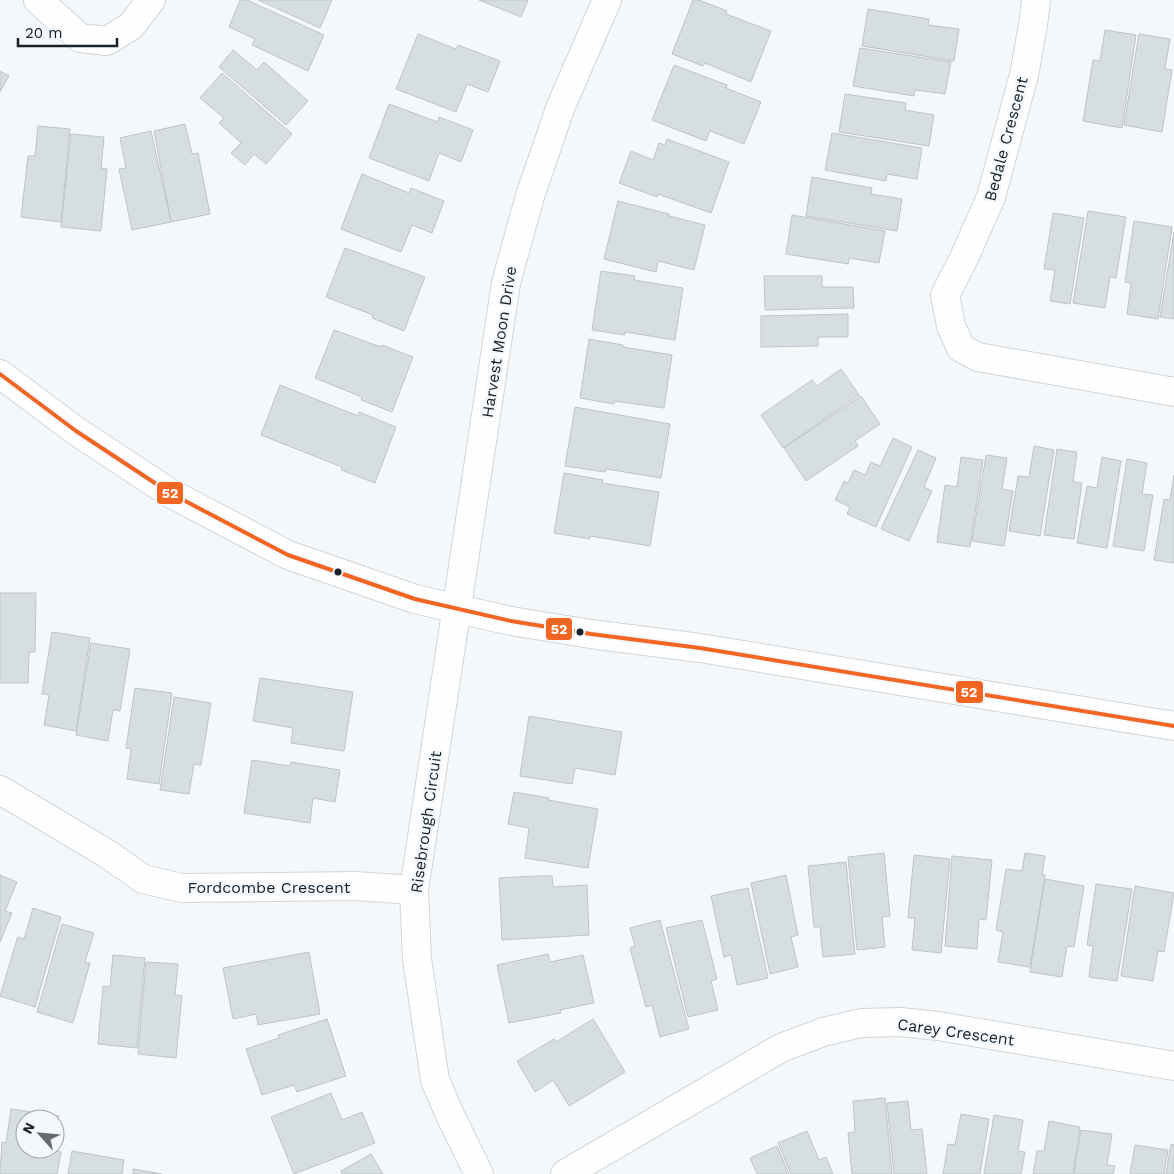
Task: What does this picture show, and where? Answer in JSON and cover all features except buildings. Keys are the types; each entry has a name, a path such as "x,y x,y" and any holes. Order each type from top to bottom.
{"street":[{"path":"38,0 80,38 107,41 131,26 151,0"},
{"name":"Harvest Moon Drive","path":"457,610 506,282 530,196 561,106 607,0"},
{"name":"Bedale Crescent","path":"1036,0 1034,25 1024,75 991,198 945,295 951,326 961,348 978,358 1174,392"},
{"path":"0,374 76,431 149,481 288,555 415,599 457,610 537,625 710,650 1174,726"},
{"name":"Risebrough Circuit","path":"457,610 414,890 417,959 435,1080 450,1115 480,1174"},
{"name":"Fordcombe Crescent","path":"0,790 106,853 143,879 182,888 355,886 414,890"},
{"name":"Carey Crescent","path":"565,1174 781,1048 823,1032 861,1024 900,1022 938,1026 1174,1066"}],"transit line":[{"name":"52","path":"0,374 76,431 170,493 288,555 415,599 511,621 591,634 700,648 1174,726"}]}
